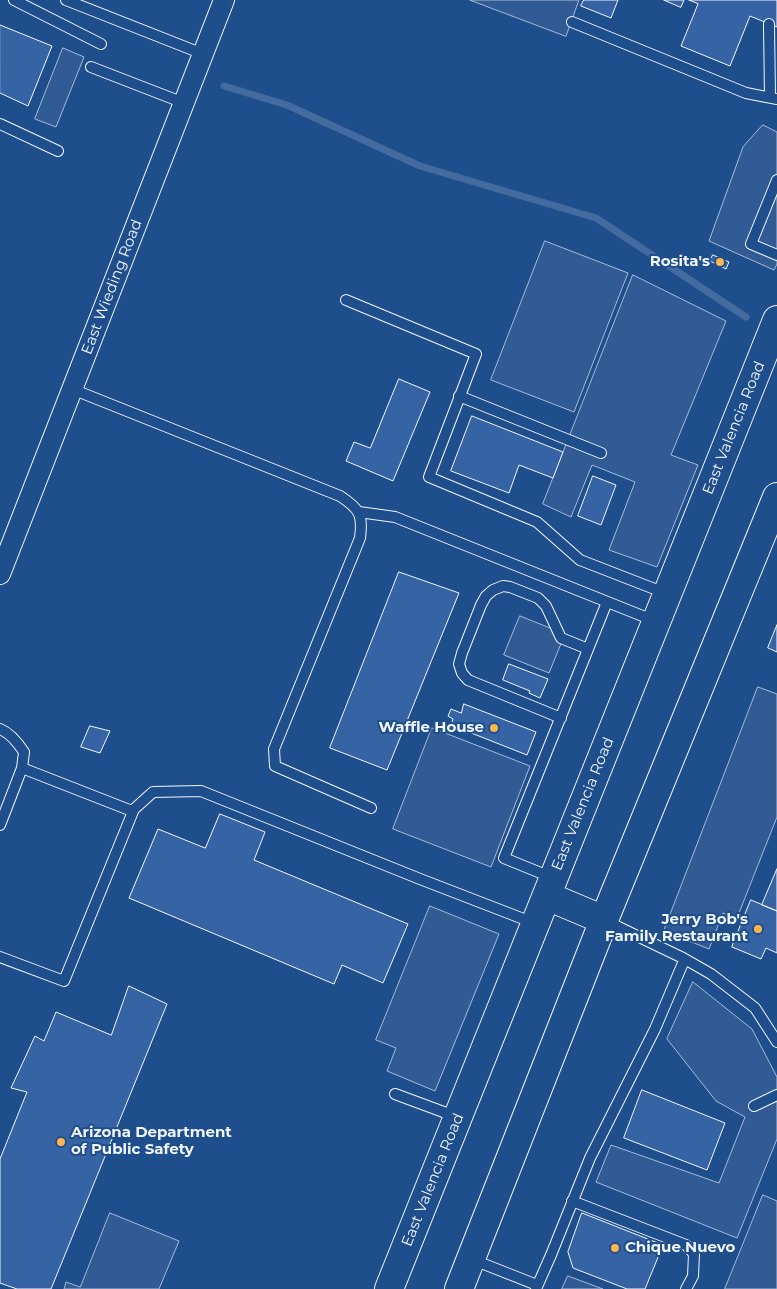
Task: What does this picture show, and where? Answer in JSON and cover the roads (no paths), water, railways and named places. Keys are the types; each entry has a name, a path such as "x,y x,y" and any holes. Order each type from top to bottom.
{"main road":[{"name":"East Valencia Road","path":"389,1289 777,320"},
{"path":"459,1289 604,920 777,497"},
{"path":"550,887 604,920"}],"street":[{"name":"East Wieding Road","path":"0,574 224,0"}],"lane":[{"path":"14,0 101,44"},
{"path":"66,0 203,54"},
{"path":"572,22 746,93 773,98 769,24"},
{"path":"91,67 184,103"},
{"path":"0,124 58,151"},
{"path":"777,180 750,244 777,255"},
{"path":"346,300 476,354 429,477 537,522 580,560 667,594"},
{"path":"72,389 340,496 351,503 359,512 362,524 360,538 274,749 275,766 371,808"},
{"path":"459,396 601,453"},
{"path":"359,512 395,517 656,621"},
{"path":"561,718 468,680 462,673 459,664 462,653 486,596 493,590 503,586 538,598 546,606 561,638 588,649"},
{"path":"550,887 504,858 607,602"},
{"path":"0,729 18,743 24,752 22,768 0,825"},
{"path":"22,768 132,811 134,810"},
{"path":"0,957 64,981 134,810 153,792 201,791 535,923"},
{"path":"604,920 682,958 710,974 755,1008 777,1042"},
{"path":"471,1259 536,1287 590,1158 655,1029 683,963"},
{"path":"395,1094 458,1118"},
{"path":"754,1106 777,1096"},
{"path":"572,1201 686,1244 694,1254 693,1276 686,1289"}],"waterway":[{"path":"224,86 287,105 420,166 596,218 746,317"}],"place":[{"name":"Rosita's","path":"720,262"},
{"name":"Waffle House","path":"494,728"},
{"name":"Jerry Bob's Family Restaurant","path":"758,929"},
{"name":"Arizona Department of Public Safety","path":"61,1142"},
{"name":"Chique Nuevo","path":"615,1248"}]}
